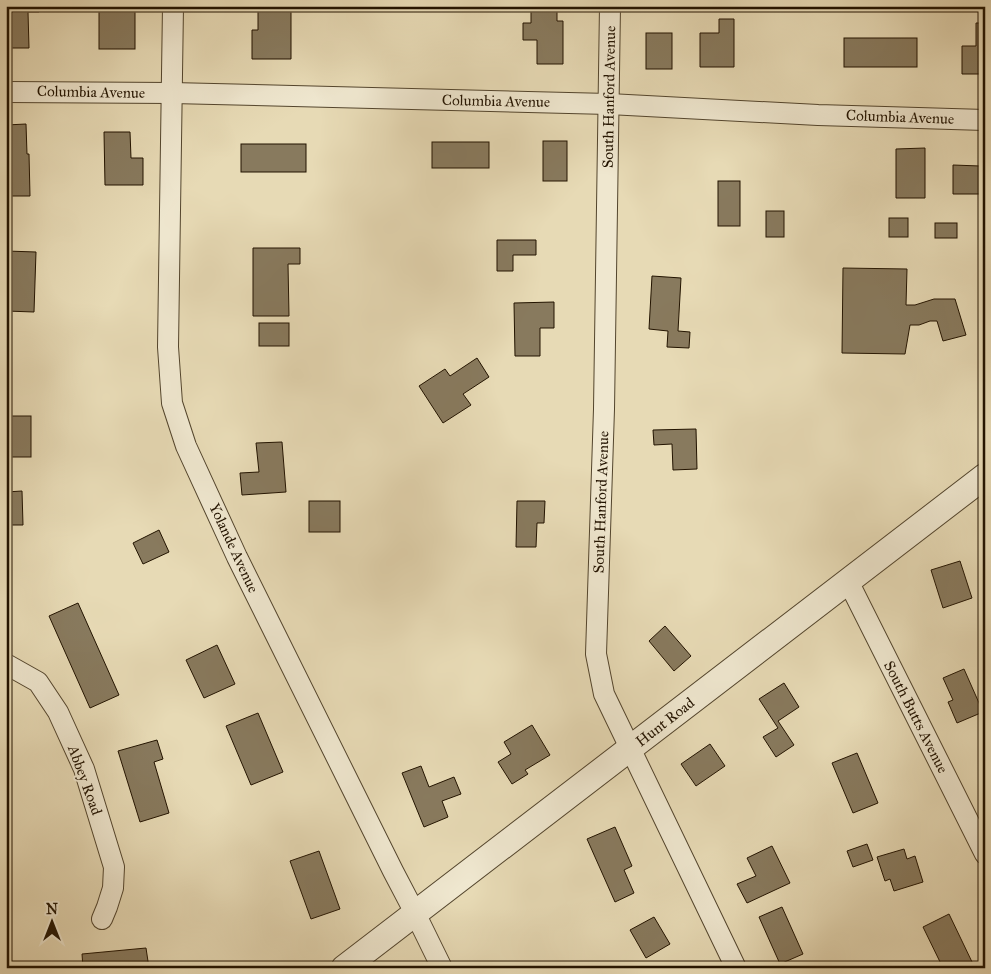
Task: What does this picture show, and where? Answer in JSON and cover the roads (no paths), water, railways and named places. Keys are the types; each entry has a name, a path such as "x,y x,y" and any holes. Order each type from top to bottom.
{"street":[{"name":"Yolande Avenue","path":"173,6 168,347 172,403 186,446 237,557 442,968"},
{"name":"South Hanford Avenue","path":"610,6 604,410 596,654 604,694 736,968"},
{"name":"Columbia Avenue","path":"6,92 172,93 609,104 818,115 985,120"},
{"name":"Hunt Road","path":"344,968 985,476"},
{"name":"South Butts Avenue","path":"848,580 985,854"},
{"name":"Abbey Road","path":"6,664 38,682 58,712 84,768 114,867 113,888 102,919"}]}
